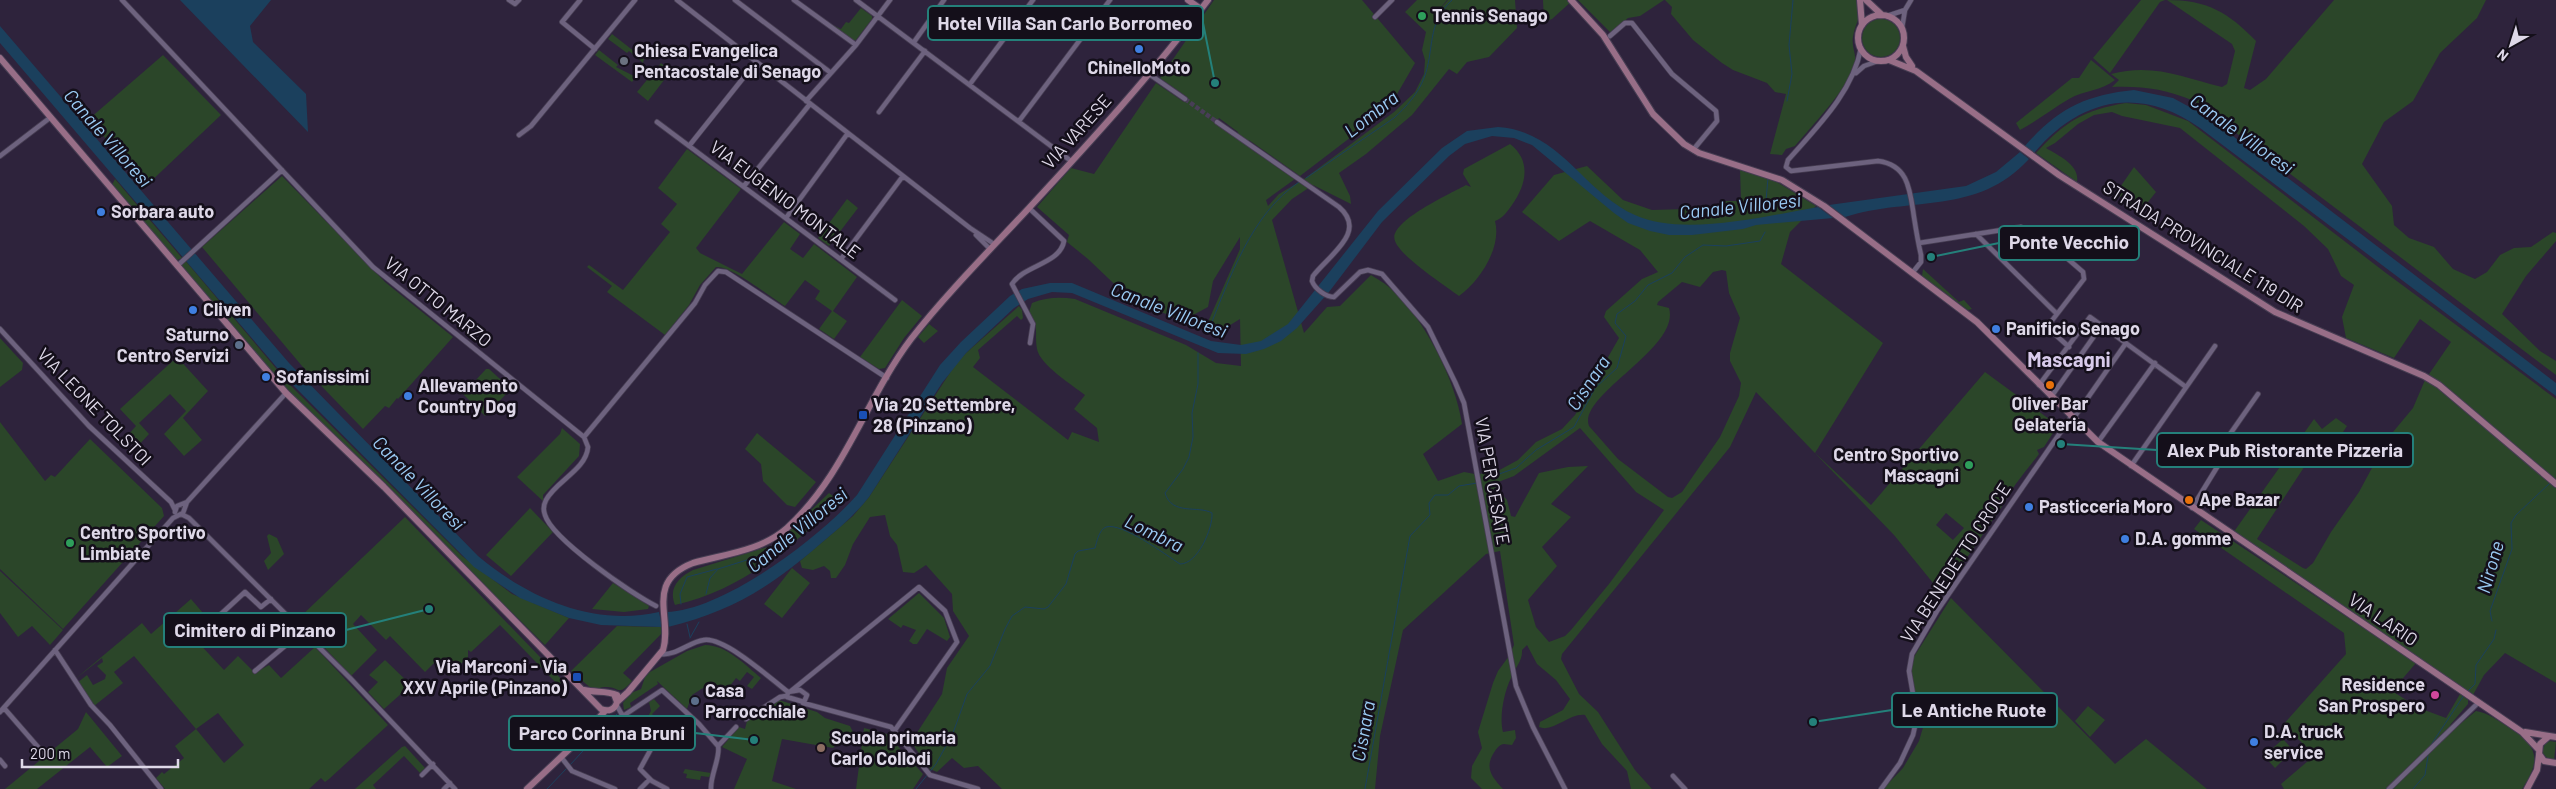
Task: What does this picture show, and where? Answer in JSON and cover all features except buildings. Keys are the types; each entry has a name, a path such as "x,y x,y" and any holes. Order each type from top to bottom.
{"street":[{"name":"VIA OTTO MARZO","path":"122,0 379,273 584,437"},
{"path":"509,0 515,4 519,0"},
{"path":"580,0 562,22 595,49"},
{"path":"519,135 531,126 635,0"},
{"path":"677,0 992,246"},
{"path":"735,0 831,73"},
{"path":"794,0 856,45"},
{"path":"856,0 1072,161"},
{"path":"744,186 808,102 856,45 890,0"},
{"path":"914,42 944,0"},
{"path":"970,84 1033,0"},
{"path":"1019,121 1110,0"},
{"path":"1188,0 1201,9"},
{"name":"VIA VARESE","path":"662,651 664,627 662,600 665,589 682,569 700,561 767,543 804,511 827,484 911,339 992,246 1072,161 1149,74 1208,0"},
{"path":"1375,17 1392,0"},
{"name":"VIA LARIO","path":"1571,0 1603,35 1653,114 1674,137 1693,150 1772,176 1824,206 1982,325 2051,397 2098,442 2522,732 2544,761 2554,763"},
{"path":"1860,0 1862,25 1858,36 1861,48 1870,58 1878,61"},
{"path":"1866,0 1885,16 1894,19 1902,28"},
{"path":"1911,0 1904,10 1903,45 1899,52 1889,60 1878,61 1864,66 1853,76 1818,125 1788,160 1786,167 1790,171 1806,171 1884,162 1894,166 1902,173 1910,190 1921,262 1913,272"},
{"path":"1862,25 1869,19 1904,10"},
{"path":"1610,36 1625,22 1632,23 1672,74 1716,111 1717,121 1693,150"},
{"name":"STRADA PROVINCIALE 119 DIR","path":"1903,45 1906,57 1916,70 2040,162 2275,312 2424,376 2439,385 2556,484"},
{"path":"1853,76 1861,48"},
{"path":"879,112 925,51"},
{"path":"0,58 179,263 286,393 384,487 597,705 622,715"},
{"name":"STRADA PROVINCIALE 119 DIR","path":"1889,60 1916,70"},
{"path":"689,146 756,62"},
{"path":"1149,74 1185,99"},
{"path":"0,156 51,117"},
{"name":"VIA EUGENIO MONTALE","path":"657,122 895,300"},
{"name":"VIA PER CESATE","path":"1217,122 1339,206 1346,214 1350,223 1349,235 1313,276 1314,286 1326,296 1336,296 1352,277 1364,270 1372,270 1382,274 1428,327 1456,382 1466,411 1516,686 1533,727 1565,789"},
{"path":"786,218 848,134"},
{"path":"179,263 282,170"},
{"path":"841,259 903,176"},
{"path":"1029,208 1063,238 1064,244 1053,256 1017,278 1012,284 1033,324 1030,343"},
{"path":"1918,243 2021,227 2061,253 2083,272 2084,276 2084,279 2047,327 2069,347"},
{"path":"1976,234 2056,313"},
{"path":"656,606 627,590 566,541 545,514 546,500 585,458 588,447 584,437 695,304 705,285 718,271 726,272 887,378"},
{"path":"2040,385 2090,317 2186,387"},
{"path":"2051,397 2102,325"},
{"name":"VIA LEONE TOLSTOI","path":"0,329 89,426 180,510"},
{"name":"VIA BENEDETTO CROCE","path":"1881,789 1900,763 1913,735 1917,716 1909,671 1915,647 2072,418 2126,343"},
{"path":"2131,466 2215,346"},
{"path":"2098,442 2155,363"},
{"path":"0,712 286,393"},
{"path":"2192,508 2219,464 2214,457 2258,394"},
{"path":"180,510 303,631 455,789"},
{"path":"788,693 919,587 945,611 957,642 895,730"},
{"path":"196,637 245,592 261,607 270,598"},
{"path":"255,671 303,631"},
{"path":"527,789 628,692 662,651 675,652 700,641 714,640 728,648 788,693 789,699 891,727 923,769 930,774 978,789"},
{"path":"54,650 94,709 110,725 161,789"},
{"path":"800,683 800,690"},
{"path":"582,690 593,693 603,691 614,694 628,692"},
{"path":"622,715 661,690 699,724 718,746 719,751 714,767 711,789"},
{"path":"746,719 780,697 800,690 806,694 810,704"},
{"path":"595,723 598,696 603,691"},
{"path":"614,694 622,715 651,749 640,769 650,779 667,789"},
{"path":"803,703 807,699"},
{"path":"2389,789 2478,703"},
{"path":"4,708 44,754"},
{"path":"718,746 736,727"},
{"name":"VIA LARIO","path":"2522,732 2553,736"},
{"path":"2527,789 2535,776 2540,744 2553,736"},
{"path":"561,757 569,767 616,789"},
{"path":"0,760 5,766"},
{"path":"2535,776 2554,763"},
{"path":"422,775 433,764"},
{"path":"1673,776 1684,789"},
{"path":"640,789 650,779"},
{"path":"444,789 450,783"}],"green space":[{"path":"1214,0 1362,0 1415,63 1389,108 1300,176 1249,140 1251,149 1295,179 1266,200 1268,206 1279,194 1304,179 1394,112 1415,92 1424,74 1425,60 1422,50 1426,32 1405,12 1417,0 1447,0 1437,12 1448,0 1515,0 1517,28 1489,57 1467,62 1457,74 1449,69 1412,115 1366,154 1339,173 1350,196 1351,204 1313,185 1292,199 1272,220 1304,333 1327,307 1340,306 1371,275 1388,286 1403,300 1426,332 1446,370 1459,407 1462,424 1423,454 1438,481 1464,472 1475,474 1494,473 1518,460 1536,442 1562,429 1575,415 1619,338 1604,317 1606,311 1642,279 1658,272 1640,250 1590,221 1559,241 1522,212 1554,175 1587,166 1623,200 1652,210 1722,208 1723,201 1741,201 1740,169 1770,178 1816,206 1790,232 1781,264 1883,343 1815,453 1871,505 1985,372 2060,427 2055,430 2044,447 2037,450 2039,454 2015,486 1942,594 1894,535 1756,392 1730,447 1562,654 1561,659 1579,694 1598,712 1635,770 1652,789 1631,789 1627,771 1602,744 1585,715 1573,717 1550,727 1539,727 1540,722 1563,710 1570,699 1556,680 1537,664 1527,645 1522,650 1520,661 1508,684 1502,712 1503,732 1515,730 1516,738 1512,745 1504,744 1499,746 1490,762 1490,771 1503,789 1482,789 1471,778 1472,766 1482,748 1478,732 1493,683 1514,645 1500,551 1486,554 1403,630 1380,736 1375,789 1002,789 978,766 964,768 952,758 937,772 930,769 911,742 942,694 947,668 969,636 953,611 952,594 926,565 914,573 903,572 897,545 890,536 885,515 870,517 853,544 845,565 836,578 831,578 830,571 824,566 813,570 802,568 800,561 853,516 869,497 955,365 1019,306 1022,310 1023,318 1021,320 1017,316 978,350 980,358 973,367 1068,440 1072,432 1099,442 1097,428 1074,409 1085,395 1050,368 1039,355 1036,343 1036,326 1029,312 1032,303 1054,298 1075,299 1186,345 1216,363 1241,366 1240,319 1219,332 1204,331 1240,249 1240,237 1213,281 1208,307 1182,321 1129,298 1067,242 1069,235 1037,207 1071,168 1094,174 1156,83 1184,102 1187,97 1160,78","holes":["1219,118 1238,132 1239,139 1215,123","1726,271 1729,293 1740,318 1730,353 1730,361 1741,383 1739,396 1720,437 1682,492 1672,498 1668,497 1618,459 1589,426 1589,414 1598,400 1646,355 1660,339 1669,323 1669,308 1657,305 1658,302 1682,282 1700,287 1713,272","1580,428 1636,492 1664,510 1609,584 1571,630 1565,636 1549,642 1536,627 1528,600 1557,566 1542,547 1571,517 1551,504 1588,466 1568,467 1539,473 1515,517 1511,516 1507,500 1493,484 1514,476","1946,513 1964,528 1953,540 1936,525"]},
{"path":"1543,0 1573,0 1552,19 1544,22"},
{"path":"1578,0 1664,0 1640,16 1628,18 1611,33"},
{"path":"1665,0 1856,0 1858,16 1853,41 1854,68 1836,98 1795,146 1786,149 1782,155 1770,154 1786,94 1775,92 1767,83 1733,70 1722,63 1693,40 1671,14 1672,7"},
{"path":"2141,0 2165,0 2160,2 2110,73 2093,58"},
{"path":"2167,0 2194,2 2216,10 2236,22 2256,41 2244,88 2250,90 2266,79 2334,0 2486,0 2477,18 2440,53 2413,101 2384,122 2362,164 2392,206 2394,225 2409,238 2434,247 2453,269 2475,279 2487,272 2500,255 2514,248 2531,247 2553,232 2556,233 2556,241 2526,276 2502,314 2540,351 2556,361 2556,375 2194,101 2154,89 2112,87 2119,80 2111,74 2140,70 2167,73 2222,87 2227,84 2235,51 2232,44"},
{"path":"861,8 872,16 872,19 856,40 853,40 829,23 841,29 846,22 849,23"},
{"path":"1881,19 1894,25 1900,38 1894,51 1881,57 1868,51 1862,38 1868,25"},
{"path":"612,34 644,59 643,63 629,51 627,53 608,39"},
{"path":"599,50 618,65 616,67 636,77 632,82 595,55"},
{"path":"163,55 221,115 146,186 89,119"},
{"path":"2091,60 2115,80 2110,84 2069,99 2020,130 2016,123 2072,78 2079,78"},
{"path":"661,63 671,71 648,101 637,92"},
{"path":"2126,103 2146,105 2188,121 2386,273 2556,399 2556,683 2505,653 2484,675 2473,695 2233,533 2314,419 2322,429 2336,418 2347,426 2335,444 2316,449 2257,539 2303,568 2306,569 2313,563 2331,532 2359,492 2388,438 2413,408 2425,380 2451,342 2420,319 2394,358 2346,338 2342,317 2354,285 2341,276 2328,249 2304,226 2180,128 2122,116 2112,112 2094,115 2078,124 2046,148 2072,166 2077,176 2077,182 2036,153 2056,133 2076,119 2098,109"},
{"path":"1510,144 1522,158 1524,165 1521,189 1507,212 1495,221 1495,242 1488,263 1467,290 1459,296 1405,255 1395,241 1395,233 1410,217 1435,201 1466,185 1471,187 1463,174 1464,169"},
{"path":"687,149 741,189 696,248 700,253 742,274 784,222 800,234 790,249 803,258 814,244 857,277 833,311 847,321 834,339 819,329 832,311 815,299 820,291 805,280 785,306 731,271 716,267 700,285 689,305 665,335 607,292 612,286 587,267 589,265 623,290 670,232 661,224 677,204 658,188"},
{"path":"2134,167 2156,192 2140,212 2116,193"},
{"path":"282,176 385,282 453,337 398,399 389,408 385,406 363,429 302,366 202,247"},
{"path":"115,179 182,258 175,261 112,185"},
{"path":"847,199 858,208 829,246 818,238"},
{"path":"184,259 290,385 462,556 512,594 569,618 545,645 292,396 180,266"},
{"path":"1923,269 1959,302 1964,300 1972,309 1968,310 1922,276"},
{"path":"902,300 922,316 904,338 885,368 879,369 860,357"},
{"path":"929,324 938,331 924,343 918,337"},
{"path":"0,338 23,363 22,370 0,387"},
{"path":"177,357 208,391 183,418 202,440 184,456 164,434 186,411 170,394 139,423 149,434 137,447 126,437 136,426 120,409"},
{"path":"486,369 489,369 511,389 485,416 463,394"},
{"name":"Centro Sportivo Limbiate","path":"0,422 45,481 51,475 55,477 90,439 162,508 164,516 63,629 0,569"},
{"path":"562,428 580,444 579,456 543,495 543,501 517,477 560,434"},
{"path":"757,433 816,482 795,507 787,505 763,481 761,464 745,449"},
{"path":"829,493 841,502 784,550 744,577 723,588 700,598 675,605 673,599 674,588 683,576 693,570 774,545"},
{"path":"530,508 553,532 511,576 486,555"},
{"path":"405,517 565,683 560,687 500,625 471,652 468,650 468,657 449,676 435,662 425,672 390,636 386,640 361,615 353,624 377,650 351,676 298,619"},
{"path":"2201,520 2416,663 2392,691 2419,708 2446,718 2460,694 2468,700 2468,704 2450,725 2454,729 2476,711 2492,717 2517,733 2531,746 2534,753 2532,769 2522,789 2284,789 2281,784 2315,755 2283,725 2346,654 2344,633 2194,529"},
{"path":"269,534 277,538 284,554 268,570 264,561 271,553 267,536"},
{"path":"792,568 810,583 782,618 764,604"},
{"path":"0,571 63,630 50,645 32,626 18,637 0,613"},
{"path":"613,583 649,606 648,609 624,612 592,609"},
{"path":"919,593 944,618 950,637 947,641 927,629 917,644 913,644 909,641 916,630 903,625 901,628 888,619"},
{"path":"1951,598 2115,764 2146,739 2207,789 1883,789 1903,768 1919,741 1924,724 1910,674 1912,660"},
{"path":"191,599 209,620 194,638 224,670 238,656 255,673 269,665 281,678 315,647 388,725 329,779 325,782 321,778 309,789 165,789 156,778 184,758 175,746 196,729 134,656 114,672 123,683 94,706 77,683 87,675 93,685 105,679 106,675 97,666 103,662 102,658 74,680 142,623 151,634","holes":["218,713 244,745 224,763 196,729"]},
{"path":"617,626 662,627 662,633 623,673 632,681 624,689 618,690 605,687 593,690 571,671"},
{"path":"705,645 721,648 728,652 761,678 752,689 747,686 754,677 747,672 740,681 736,678 726,691 711,683 692,695 687,709 657,681 658,684 630,703 631,707 624,710 623,703 631,693 641,689 645,677 650,672 687,651"},
{"path":"385,660 411,685 384,709 368,692 378,682 369,675"},
{"path":"654,699 660,706 652,714 666,727 662,735 646,720 651,711 649,702"},
{"path":"779,700 817,712 825,718 850,726 853,732 852,735 847,742 836,745 833,748 782,739 772,781 796,789 734,789 747,759 722,747 739,727 745,729 747,721"},
{"path":"2088,706 2105,720 2090,737 2075,721"},
{"path":"86,712 122,756 107,767 90,747 37,789 5,789 78,729"},
{"path":"864,728 887,734 923,774 913,789 856,789"},
{"path":"2283,739 2293,750 2275,768 2264,756"},
{"path":"2550,741 2556,742 2554,760 2548,759 2542,752 2545,744"},
{"path":"405,746 425,768 420,773 404,756 373,785 376,789 355,789 402,747"},
{"path":"685,769 711,773 709,777 701,776 700,780 686,778 687,774 683,773"}],"water":[{"path":"180,0 271,0 250,26 253,42 306,94 308,132"},
{"name":"Canale Villoresi","path":"0,26 289,363 478,556 518,585 562,605 586,612 610,615 634,616 659,612 662,627 601,625 569,618 520,598 474,567 285,377 0,43"},
{"name":"Canale Villoresi","path":"2134,90 2173,98 2208,117 2556,383 2556,396 2200,128 2178,114 2155,106 2133,103 2112,104 2091,110 2071,120 2052,134 2034,153 2024,147 2048,123 2073,106 2101,96"},
{"path":"1498,127 1520,131 1539,139 1571,164 1617,205 1635,215 1655,221 1700,225 1725,223 1818,207 1833,218 1756,225 1743,229 1692,235 1669,235 1628,223 1532,145 1514,138 1492,136 1465,144 1449,156 1382,222 1329,292 1297,328 1281,341 1264,349 1246,354 1218,353 1072,293 1052,292 1028,299 1014,308 966,353 942,383 869,497 845,522 801,560 766,586 712,613 668,627 666,612 689,608 715,599 742,585 769,569 795,550 840,512 857,495 940,365 961,342 1010,296 1022,289 1050,283 1072,283 1211,341 1241,345 1261,341 1288,324 1378,211 1442,148 1467,131"},
{"name":"Canale Villoresi","path":"2020,152 2029,159 2009,177 1988,189 1965,197 1942,202 1870,211 1845,217 1829,205 1966,186 1996,172"}],"waterway":[{"name":"Lombra","path":"1306,178 1394,118 1411,100 1424,78 1432,37 1438,18 1452,0"},
{"name":"Cisnara","path":"1787,101 1792,74 1789,45 1793,0"},
{"name":"Cisnara","path":"1765,212 1768,178"},
{"name":"Lombra","path":"1209,329 1234,269 1255,229 1282,195 1299,182"},
{"name":"Cisnara","path":"1485,479 1516,468 1536,450 1574,427 1595,388 1617,368 1626,336 1615,323 1617,314 1635,301 1648,285 1672,273 1685,257 1703,245 1726,246 1760,241 1765,232"},
{"name":"Lombra","path":"916,789 936,764 953,733 967,694 990,666 1012,616 1025,607 1044,609 1048,607 1066,584 1075,554 1078,551 1095,548 1104,528 1113,527 1133,534 1180,564 1187,562 1198,552 1207,536 1212,513 1173,505 1165,493 1183,469 1189,457 1193,437 1192,413 1198,384 1198,353"},
{"name":"Cisnara","path":"1365,789 1410,536 1430,515 1429,503 1435,495 1448,495 1459,486 1477,483"},
{"name":"Nirone","path":"2492,621 2490,611 2512,549 2511,523 2516,515 2550,483"},
{"path":"706,594 710,578 718,569 766,554"},
{"path":"681,604 680,594 687,577 717,569"},
{"path":"690,638 699,622"},
{"path":"687,624 690,637"},
{"name":"Nirone","path":"2467,692 2475,684 2476,665 2494,639 2496,630"},
{"name":"Nirone","path":"2429,748 2464,695"},
{"path":"570,765 617,714"},
{"name":"Nirone","path":"2413,789 2425,775 2428,756"},
{"path":"547,789 567,768"}],"tunnel":[{"path":"1185,99 1217,122"}],"place":[{"name":"Tennis Senago","path":"1422,16"},
{"name":"ChinelloMoto","path":"1139,49"},
{"name":"Chiesa Evangelica Pentacostale di Senago","path":"624,61"},
{"name":"Hotel Villa San Carlo Borromeo","path":"1215,83"},
{"name":"Sorbara auto","path":"101,212"},
{"name":"Ponte Vecchio","path":"1931,257"},
{"name":"Cliven","path":"193,310"},
{"name":"Panificio Senago","path":"1996,329"},
{"name":"Saturno Centro Servizi","path":"239,345"},
{"name":"Sofanissimi","path":"266,377"},
{"name":"Oliver Bar Gelateria","path":"2050,385"},
{"name":"Allevamento Country Dog","path":"408,396"},
{"name":"Via 20 Settembre, 28 (Pinzano)","path":"863,415"},
{"name":"Alex Pub Ristorante Pizzeria","path":"2061,444"},
{"name":"Centro Sportivo Mascagni","path":"1969,465"},
{"name":"Ape Bazar","path":"2189,500"},
{"name":"Pasticceria Moro","path":"2029,507"},
{"name":"D.A. gomme","path":"2125,539"},
{"name":"Centro Sportivo Limbiate","path":"70,543"},
{"name":"Cimitero di Pinzano","path":"429,609"},
{"name":"Via Marconi - Via XXV Aprile (Pinzano)","path":"577,677"},
{"name":"Residence San Prospero","path":"2435,695"},
{"name":"Casa Parrocchiale","path":"695,701"},
{"name":"Le Antiche Ruote","path":"1813,722"},
{"name":"Parco Corinna Bruni","path":"754,740"},
{"name":"D.A. truck service","path":"2254,742"},
{"name":"Scuola primaria Carlo Collodi","path":"821,748"}],"district":[{"name":"Mascagni","path":"2069,360"}]}
